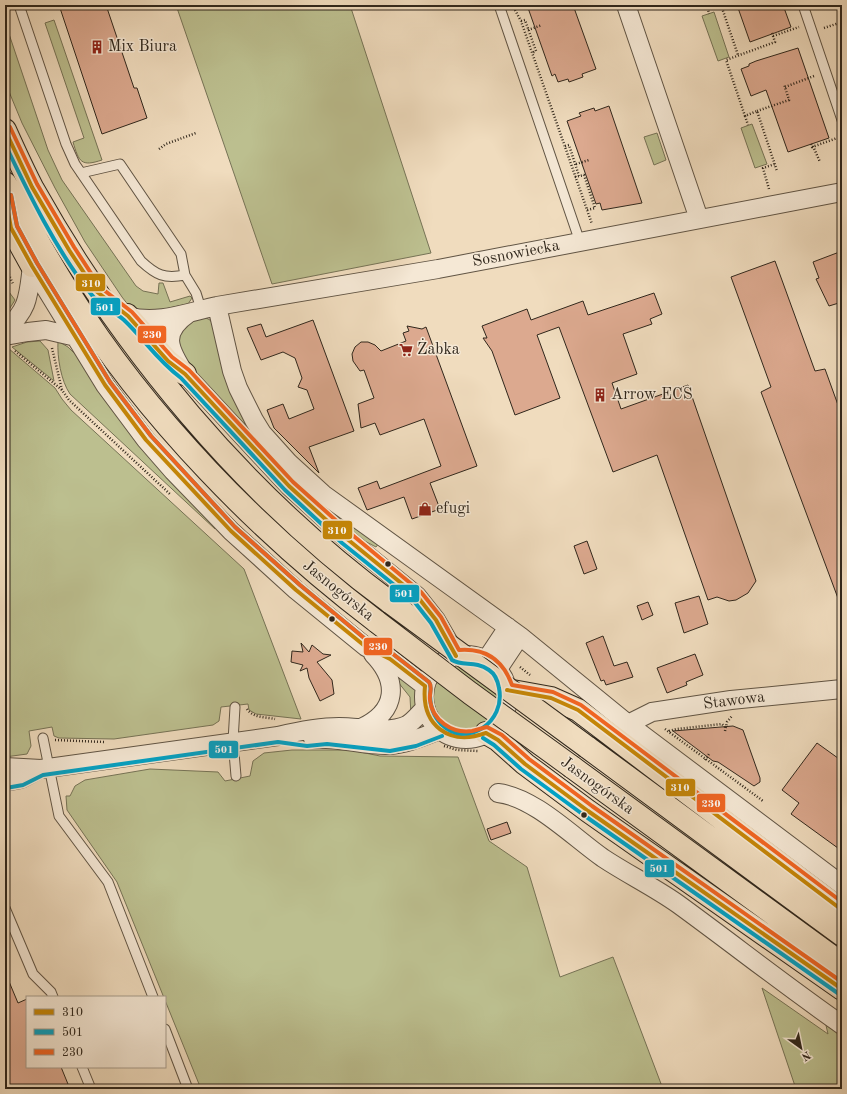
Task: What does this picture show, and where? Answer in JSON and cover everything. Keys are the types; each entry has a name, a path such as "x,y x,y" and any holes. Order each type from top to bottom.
{"main road":[{"name":"Jasnogórska","path":"5,130 32,187 69,250 96,291 154,372 210,438 273,504 348,572 842,935"},
{"name":"Jasnogórska","path":"5,183 68,293 101,341 167,428 262,524 301,561 333,589 470,693 842,964"},
{"path":"5,196 11,228 32,266"},
{"path":"96,291 128,316 168,361 185,374"},
{"path":"507,690 551,698 578,710 842,910"},
{"path":"485,742 498,740 525,764 588,811 842,989"}],"street":[{"path":"626,5 699,219"},
{"name":"Sosnowiecka","path":"128,316 139,319 150,319 438,269 842,192"},
{"path":"5,331 19,317 28,301 32,266"},
{"name":"Jasnogórska","path":"32,266 105,385 146,440 173,471 248,548 301,595 366,647 390,659 425,686"},
{"path":"456,656 436,620 417,596 346,538 289,486 185,374 173,356 170,344 173,328 178,320 202,309 254,420 275,448 323,494 514,631 628,724 842,885"},
{"path":"10,343 28,332 46,330 76,337"},
{"path":"492,665 514,631"},
{"path":"361,728 379,718 387,707 391,694 390,680 385,669 366,647"},
{"path":"278,736 307,740 327,738 390,745 414,740 442,738 451,736 485,742 504,715 507,703 507,690 505,682 492,665 478,656 456,656 445,660 436,667 425,686 423,693 425,708 442,738"},
{"name":"Stawowa","path":"628,724 652,712 731,700 842,689"},
{"path":"5,767 45,768 278,736 307,728 391,729 407,725 416,719 425,708"},
{"path":"5,782 21,779 45,768"},
{"path":"498,793 512,795 540,812 603,858 677,903 797,994 842,1025"}],"lane":[{"path":"19,5 74,164 141,261 155,274 173,277 185,275"},
{"path":"499,5 580,242"},
{"path":"802,5 842,120"},
{"path":"81,173 120,164 181,254 185,275 196,293 202,309"},
{"path":"235,708 234,742 236,776"},
{"path":"48,738 45,768 59,816 108,882 153,996"},
{"path":"5,908 33,974 51,992 53,996"},
{"path":"166,1032 188,1089"},
{"path":"82,1068 91,1089"}],"path":[{"path":"707,5 709,14"},
{"path":"721,5 738,55"},
{"path":"513,6 521,21 594,228"},
{"path":"839,7 842,16"},
{"path":"521,21 525,20 536,51 532,52"},
{"path":"826,27 842,22"},
{"path":"528,30 542,25"},
{"path":"748,125 726,59 775,42 773,35 802,26"},
{"path":"745,116 789,100 784,86 819,75"},
{"path":"757,111 777,171"},
{"path":"159,149 166,144 196,133"},
{"path":"820,162 812,145 840,137"},
{"path":"565,146 568,145 579,176"},
{"path":"576,164 589,160"},
{"path":"771,195 763,168 775,164"},
{"path":"575,177 584,175 595,208 587,210"},
{"path":"10,343 62,390 69,400 172,496"},
{"path":"51,344 62,390"},
{"path":"515,663 532,676"},
{"path":"725,731 727,722"},
{"path":"669,731 722,724 725,727"},
{"path":"664,728 763,801"},
{"path":"48,738 59,742 106,742"},
{"path":"442,738 458,750 485,742"},
{"path":"706,758 709,754"}],"green space":[{"path":"176,5 350,5 431,253 272,284"},
{"path":"714,12 729,57 718,61 702,16"},
{"path":"54,20 102,160 85,163 79,158 75,149 73,142 84,138 45,23"},
{"path":"5,22 48,150 62,180 136,286 143,291 158,294 159,283 163,283 170,302 190,296 192,298 188,304 145,313 129,306 85,242 55,188 22,123 5,82"},
{"path":"752,124 767,164 755,168 741,128"},
{"path":"657,133 666,160 654,165 644,137"},
{"path":"5,276 9,292 15,300 5,316"},
{"path":"202,316 210,320 214,326 233,393 379,543 376,547 357,537 313,501 181,358 177,335 178,330"},
{"path":"40,341 48,350 54,381 12,347 27,342"},
{"path":"58,341 68,347 77,356 216,527 215,529 70,394 60,369"},
{"path":"8,348 55,388 71,410 244,569 301,719 256,714 249,710 248,704 221,707 219,721 213,725 114,739 59,738 54,736 52,727 29,731 31,746 27,754 5,757 5,349"},
{"path":"459,663 499,690 497,710 489,723 485,726 467,732 452,730 441,723 433,711 430,698 433,684 443,672"},
{"path":"396,675 416,688 418,702 411,715 410,697 398,682"},
{"path":"292,750 350,750 380,756 458,757 489,841 527,867 560,977 613,957 663,1089 201,1089 166,1003 166,996 163,996 117,882 67,810 66,796 70,796 75,786 85,780 150,769 218,772 225,781 250,776 253,761 264,753"},
{"path":"762,988 828,1034 825,1021 842,1032 842,1089 796,1089"}],"building":[{"name":"Mix Biura","path":"59,5 106,5 134,88 137,88 147,118 102,134"},
{"path":"527,5 573,5 596,69 582,74 583,77 569,82 568,79 558,82 555,74 552,76"},
{"path":"737,5 783,5 791,27 750,42"},
{"path":"798,48 829,138 788,152 766,90 751,96 741,69 756,61"},
{"path":"609,106 642,203 602,210 600,203 596,204 567,121 581,116 579,113 594,108 595,111"},
{"path":"842,251 842,302 829,306 816,279 819,278 813,262"},
{"path":"775,261 815,371 825,369 842,416 842,609 761,392 771,387 731,277"},
{"path":"654,293 662,314 650,319 652,324 623,334 637,374 612,383 621,409 688,385 756,581 748,593 736,600 729,601 717,597 708,600 657,455 613,472 559,327 537,335 560,398 515,415 492,351 483,338 487,338 482,326 527,309 531,320 583,301 588,315"},
{"path":"313,320 354,431 309,447 319,473 274,428 267,410 283,404 289,419 314,409 307,390 298,387 302,378 295,358 283,352 261,360 247,328 261,324 266,337"},
{"path":"407,326 422,329 426,327 477,466 430,483 440,509 412,519 404,497 367,510 358,488 377,481 380,489 441,466 424,419 380,435 375,423 361,428 358,404 374,398 364,370 360,371 353,361 352,354 355,347 361,342 368,342 375,345 381,351 406,341 403,333 409,331"},
{"path":"587,541 597,569 584,574 574,546"},
{"path":"699,596 708,624 684,633 675,603"},
{"path":"648,602 653,615 642,620 637,606"},
{"path":"603,636 614,666 627,662 633,677 606,685 604,680 601,681 586,643"},
{"path":"301,643 309,652 312,645 323,654 331,655 317,662 332,680 334,694 320,701 309,678 307,668 300,671 303,665 291,662 292,651 303,652"},
{"path":"695,654 703,675 686,682 687,685 667,693 657,668"},
{"path":"733,726 743,730 760,778 760,782 754,786 718,762 713,761 673,731"},
{"path":"817,743 842,761 842,851 791,814 799,803 782,790"},
{"path":"507,822 511,833 491,840 487,829"},
{"path":"5,972 18,1003 26,999 26,1068 61,1068 70,1089 5,1089"}],"transit line":[{"name":"230","path":"10,127 37,184 74,247 100,287 132,312 172,357 189,370 293,482 350,533 421,592 441,617 459,650 477,651 492,657 504,669 512,685 553,692 581,705 842,902"},
{"name":"310","path":"5,130 32,187 69,250 96,291 128,316 168,361 185,374 289,486 346,538 417,596 436,620 456,656"},
{"name":"501","path":"5,144 55,240 78,277 94,298 131,327 158,357 181,378 285,490 342,543 413,600 431,623 452,660 460,663 479,665 489,670 493,674 499,686 500,700 497,711 491,721 473,733 462,734 451,731 441,724 434,715 430,700 431,687 429,682 393,654 369,642 300,585 235,527 151,436 110,382 37,263 17,226 11,195"},
{"name":"230","path":"11,195 17,226 37,263 110,382 151,436 235,527 300,585 369,642 393,654 429,682 431,686 430,697 432,707 435,714 444,724 450,728 465,731 472,731 487,727 502,735 529,759 592,806 842,982"},
{"name":"310","path":"5,196 11,228 32,266 105,385 146,440 231,531 296,590 366,647 390,659 425,686"},
{"name":"310","path":"425,686 425,700 428,712 433,722 440,729 449,734 460,737 486,733"},
{"name":"310","path":"507,690 551,698 578,710 842,910"},
{"name":"310","path":"486,733 498,740 525,764 588,811 842,989"},
{"name":"501","path":"6,788 23,785 43,775 278,742 307,746 327,744 390,751 416,746 442,736"},
{"name":"501","path":"483,738 494,745 521,769 585,816 839,994"}],"place":[{"name":"Mix Biura","path":"97,47"},
{"name":"Żabka","path":"406,350"},
{"name":"Arrow ECS","path":"600,395"},
{"name":"efugi","path":"425,509"}]}
